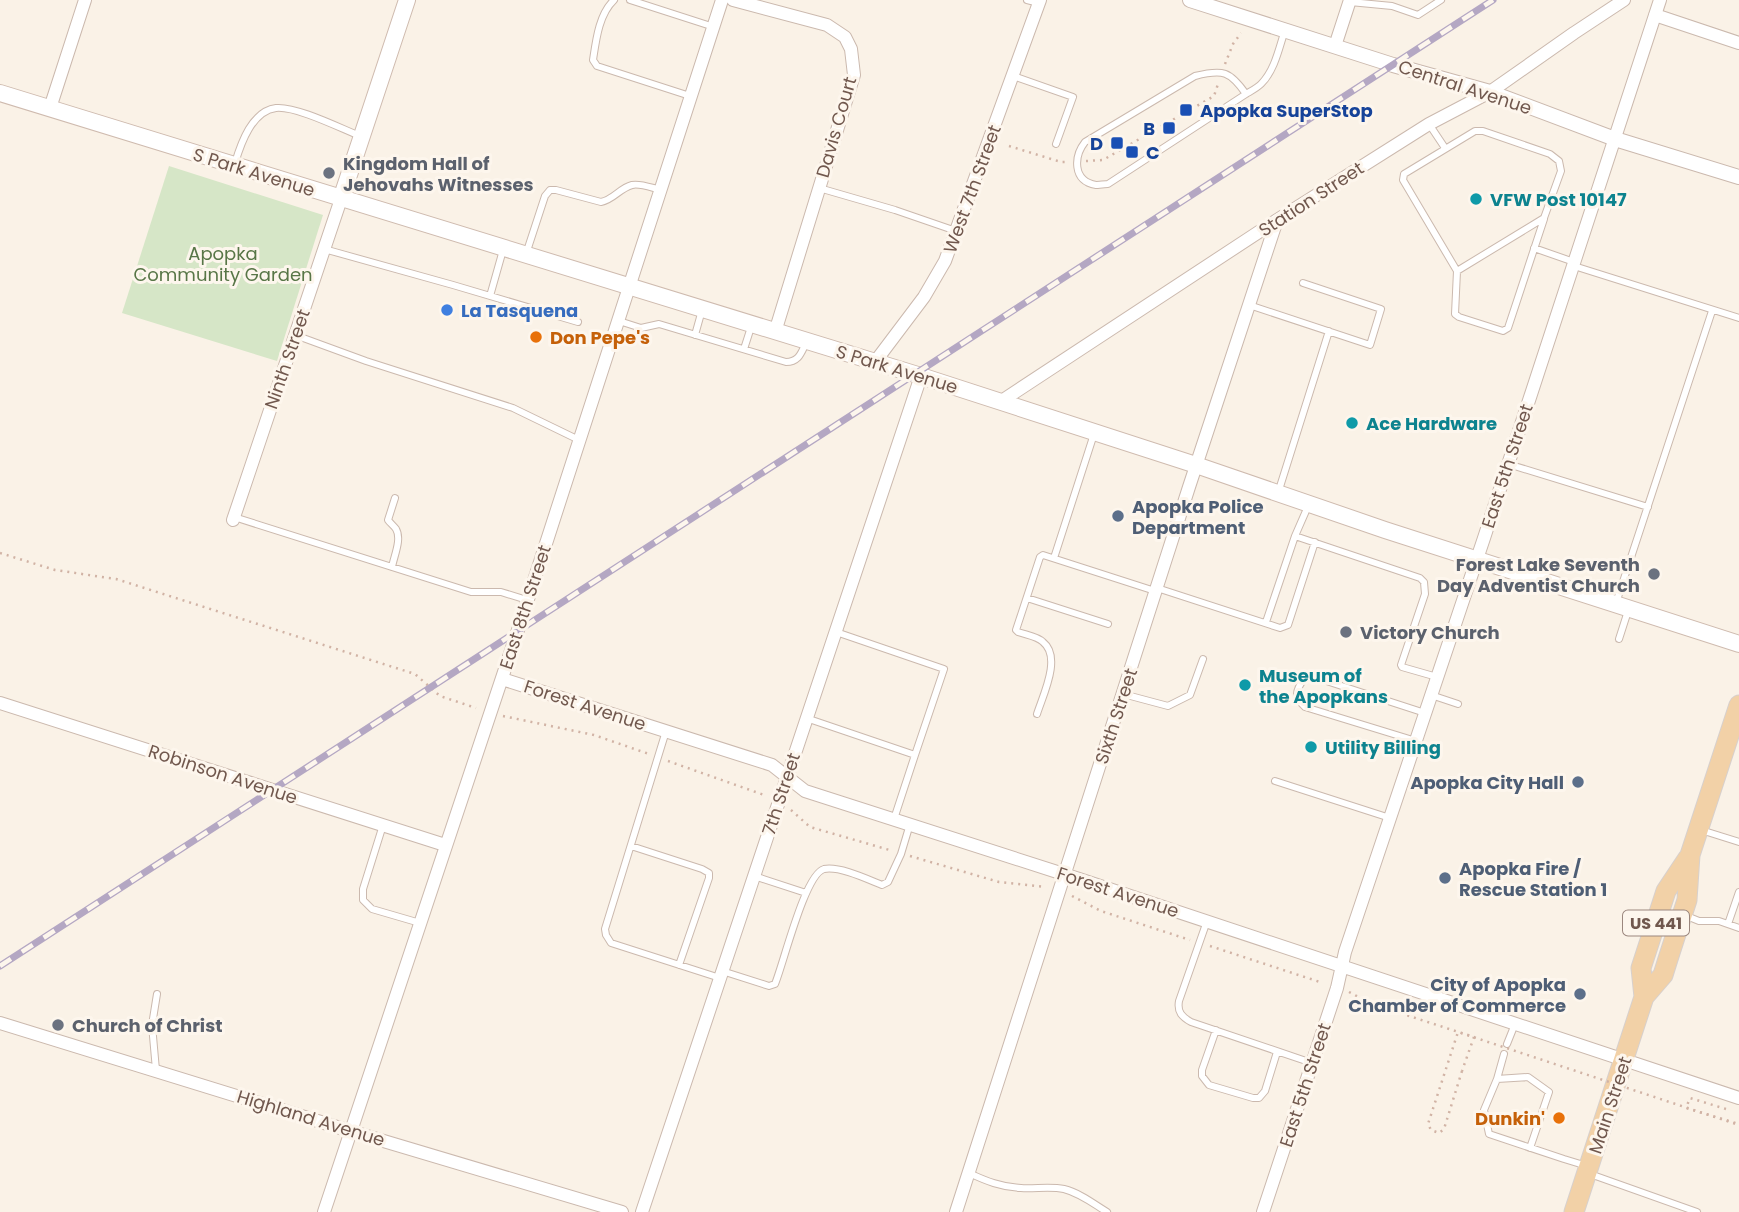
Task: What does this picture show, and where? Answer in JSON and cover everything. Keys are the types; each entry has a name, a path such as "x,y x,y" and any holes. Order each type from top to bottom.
{"main road":[{"path":"341,199 407,0"},
{"name":"S Park Avenue","path":"0,93 921,376 1739,644"},
{"name":"Main Street","path":"1574,1212 1644,997 1662,975 1687,900 1690,855 1739,705"},
{"name":"Main Street","path":"1644,997 1641,968 1666,891 1690,855"}],"street":[{"path":"50,108 85,0"},
{"name":"East 8th Street","path":"324,1212 491,713 722,0"},
{"name":"Davis Court","path":"733,0 827,25 845,37 851,49 854,75 775,332"},
{"name":"Central Avenue","path":"1190,0 1490,93 1615,139 1739,177"},
{"name":"Station Street","path":"1000,402 1276,220 1429,124 1490,93 1624,0"},
{"name":"East 5th Street","path":"1263,1212 1660,0"},
{"name":"West 7th Street","path":"875,362 924,297 945,261 1013,76 1035,1"},
{"path":"1335,46 1350,1"},
{"path":"1655,15 1739,43"},
{"name":"Ninth Street","path":"233,518 341,199"},
{"name":"Sixth Street","path":"956,1212 1276,220"},
{"name":"7th Street","path":"642,1212 921,376"},
{"name":"Forest Avenue","path":"502,679 772,765 805,791 1066,874 1739,1098"},
{"name":"Robinson Avenue","path":"0,703 446,845"},
{"name":"Highland Avenue","path":"0,1023 622,1212"}],"lane":[{"path":"614,0 607,6 596,38 593,60 597,65 691,96"},
{"path":"630,0 714,27"},
{"path":"1350,1 1393,3 1418,15 1441,0"},
{"path":"1246,94 1236,79 1230,76 1210,72 1195,76 1085,142 1076,161 1079,174 1096,185 1108,184 1261,85 1276,58 1285,30"},
{"path":"1013,76 1073,97 1056,144"},
{"path":"234,166 249,128 262,115 275,108 302,113 362,136"},
{"path":"1429,124 1445,148"},
{"path":"1475,131 1483,131 1550,154 1559,162 1561,171 1544,218 1508,328 1503,331 1455,314 1457,271 1403,180 1404,174 1475,131"},
{"path":"526,254 545,196 550,190 601,202 608,201 634,184 661,190"},
{"path":"819,188 956,231"},
{"path":"1457,271 1544,218"},
{"path":"324,248 578,322"},
{"path":"491,296 504,248"},
{"path":"1534,248 1574,264 1739,318"},
{"path":"1249,305 1370,345 1381,309 1303,283"},
{"path":"695,335 703,309"},
{"path":"1619,639 1622,607 1648,507 1712,311"},
{"path":"619,321 640,328 659,324 786,362 799,358 807,341"},
{"path":"744,349 752,324"},
{"path":"1278,493 1329,331"},
{"path":"295,335 366,361 513,408 580,440"},
{"path":"1054,558 1095,433"},
{"path":"1508,464 1648,507"},
{"path":"392,567 398,536 395,527 388,520 395,498"},
{"path":"1266,622 1295,536 1309,504"},
{"path":"233,518 471,592 501,592 528,600"},
{"path":"1295,536 1420,578 1424,582 1425,594 1401,665 1437,677"},
{"path":"1037,714 1052,664 1051,653 1040,639 1016,630 1040,556 1054,558 1280,628 1289,625 1315,542"},
{"path":"1027,598 1108,624"},
{"path":"835,632 944,669 894,819"},
{"path":"1123,694 1168,706 1180,702 1190,695 1203,659"},
{"path":"1416,741 1306,707 1298,701 1299,686 1304,679 1314,677 1426,713"},
{"path":"1431,695 1458,704"},
{"path":"806,718 915,755"},
{"path":"666,732 605,929 611,943 679,965 769,985 775,984 814,877 821,870 835,868 882,885 888,882 901,854 910,824"},
{"path":"1275,781 1390,818"},
{"path":"383,825 363,889 363,900 372,909 420,923"},
{"path":"1698,830 1739,842"},
{"path":"631,846 709,873 679,965"},
{"path":"754,876 806,893"},
{"path":"1728,924 1739,892"},
{"path":"1682,914 1699,921 1718,921 1739,928"},
{"path":"1207,921 1178,1007 1184,1017 1312,1063"},
{"path":"156,1070 152,1025 157,994"},
{"path":"1507,1044 1515,1022"},
{"path":"1216,1030 1202,1070 1202,1076 1209,1085 1259,1098 1265,1091 1277,1052"},
{"path":"1504,1054 1484,1110 1489,1134 1697,1212"},
{"path":"1497,1079 1528,1077 1549,1092 1530,1148"},
{"path":"969,1173 996,1185 1023,1189 1064,1189 1079,1195 1103,1211"}],"path":[{"path":"0,553 55,570 116,579 415,674 440,696 491,713 594,735 779,800 810,827 999,882 1037,885 1072,895 1101,911 1355,994 1373,1004 1474,1037 1462,1071 1444,1129 1439,1133 1431,1130 1428,1124 1458,1032 1739,1125"},
{"path":"1727,1110 1690,1098 1686,1108 1739,1125"}],"green space":[{"name":"Apopka Community Garden","path":"169,166 323,215 277,361 122,313"}],"railway":[{"path":"0,966 1493,0"}],"place":[{"name":"Apopka SuperStop","path":"1186,110"},
{"name":"B","path":"1169,128"},
{"name":"D","path":"1117,143"},
{"name":"C","path":"1132,152"},
{"name":"Kingdom Hall of Jehovahs Witnesses","path":"329,173"},
{"name":"VFW Post 10147","path":"1476,199"},
{"name":"La Tasquena","path":"447,310"},
{"name":"Don Pepe's","path":"536,337"},
{"name":"Ace Hardware","path":"1352,423"},
{"name":"Apopka Police Department","path":"1118,516"},
{"name":"Forest Lake Seventh Day Adventist Church","path":"1654,574"},
{"name":"Victory Church","path":"1346,632"},
{"name":"Museum of the Apopkans","path":"1245,685"},
{"name":"Utility Billing","path":"1311,747"},
{"name":"Apopka City Hall","path":"1578,782"},
{"name":"Apopka Fire / Rescue Station 1","path":"1445,878"},
{"name":"City of Apopka Chamber of Commerce","path":"1580,994"},
{"name":"Church of Christ","path":"58,1025"},
{"name":"Dunkin'","path":"1559,1118"}]}
